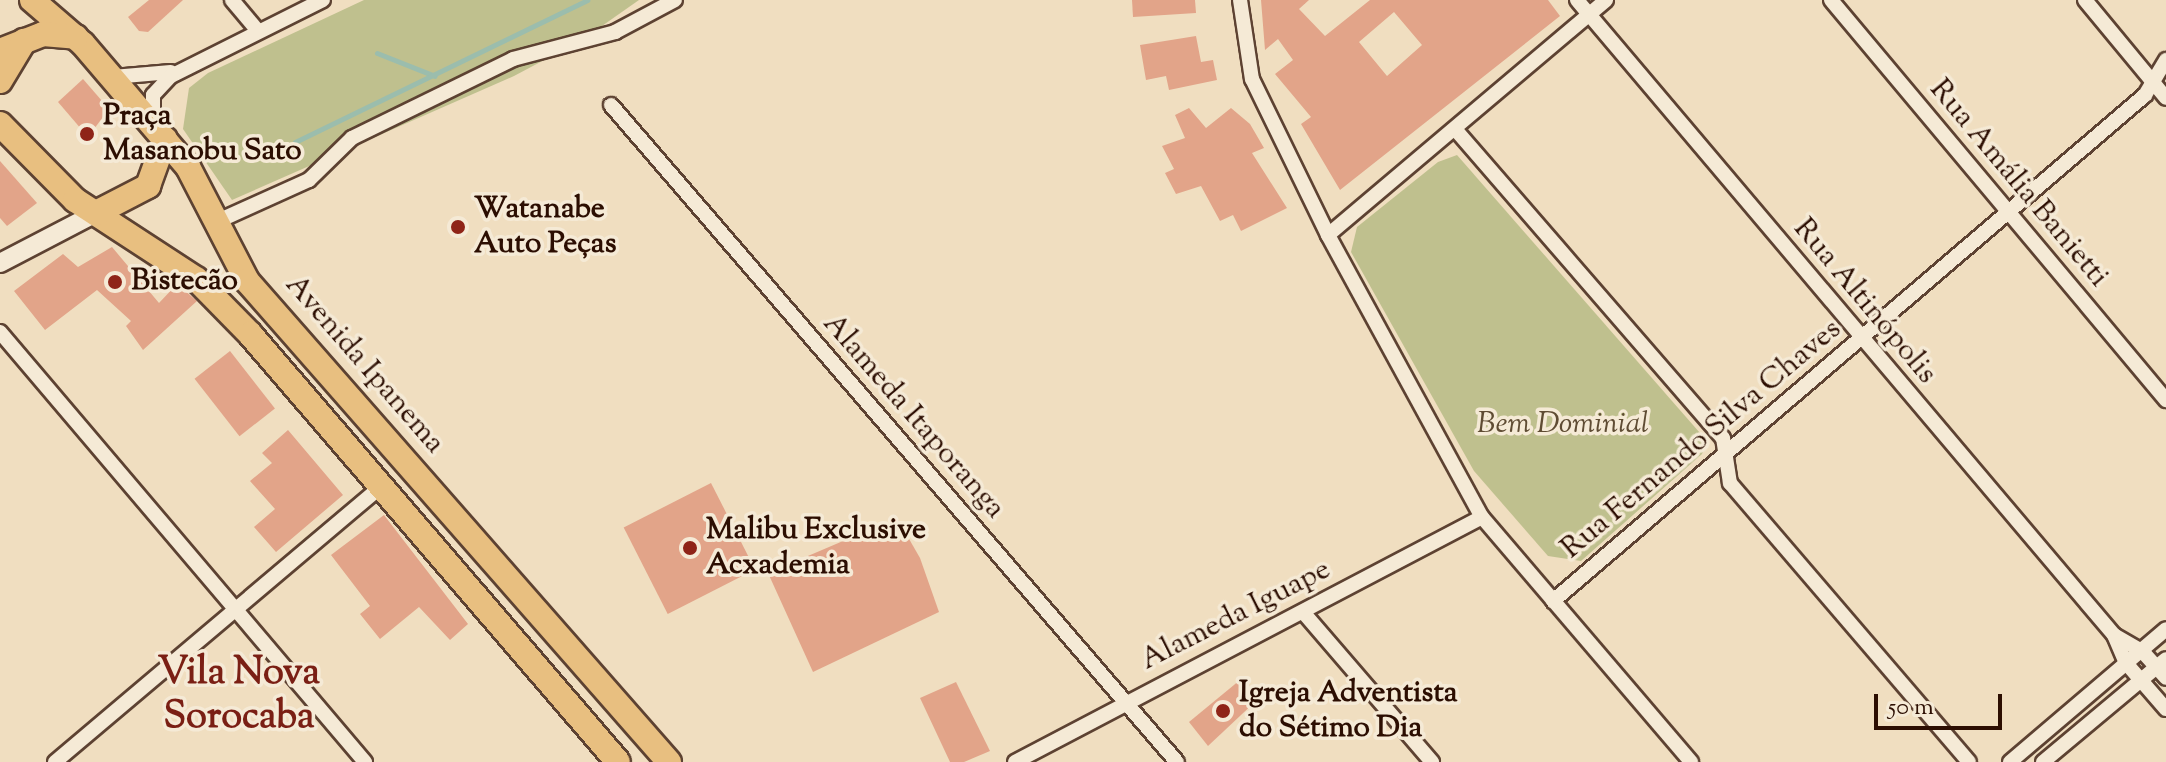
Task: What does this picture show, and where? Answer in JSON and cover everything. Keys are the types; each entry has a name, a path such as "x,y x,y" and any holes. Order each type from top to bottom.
{"main road":[{"name":"Avenida Ipanema","path":"32,0 76,37 198,181 247,281 669,762"},
{"path":"0,51 26,39 76,37"},
{"path":"0,81 26,39"},
{"path":"0,124 96,213 196,279 618,762"},
{"path":"96,213 148,186 160,133"}],"street":[{"path":"232,0 257,30"},
{"path":"160,133 153,95 186,67 323,0"},
{"path":"218,221 309,180 352,138 513,59 615,32 675,0"},
{"path":"1240,0 1252,79 1328,235 1482,517 1691,762"},
{"name":"Rua Altinópolis","path":"1577,0 2114,635 2126,663 2166,709"},
{"path":"1328,235 1606,0"},
{"name":"Rua Amália Banietti","path":"1831,0 2166,400"},
{"path":"2085,0 2166,98"},
{"name":"Rua Fernando Silva Chaves","path":"1553,601 1728,456 2145,95 2166,60"},
{"path":"111,76 139,79 186,67"},
{"name":"Alameda Itaporanga","path":"611,105 1177,762"},
{"path":"1455,129 1723,438 1730,483 1969,762"},
{"path":"0,263 96,213"},
{"path":"0,332 365,762"},
{"path":"55,762 380,487"},
{"name":"Alameda Iguape","path":"1015,762 1482,517"},
{"path":"1303,612 1432,762"},
{"path":"2010,762 2166,629"},
{"name":"Rua Altinópolis","path":"2114,635 2163,668"},
{"path":"2043,762 2141,679 2163,668"}],"green space":[{"path":"364,0 639,0 582,40 514,76 232,200 183,129 189,88 208,73"},
{"name":"Bem Dominial","path":"1457,155 1707,441 1702,454 1581,561 1548,556 1474,471 1351,252 1357,227 1438,162"}],"building":[{"path":"149,0 183,0 148,32 139,31 128,17"},
{"path":"1132,0 1195,0 1196,13 1133,17"},
{"path":"1261,0 1309,0 1299,9 1325,36 1370,0 1548,0 1560,16 1340,190 1301,124 1311,117 1275,74 1293,60 1278,39 1265,50","holes":["1394,12 1422,45 1387,76 1359,42"]},
{"path":"1196,36 1201,62 1213,60 1217,80 1169,90 1166,76 1146,80 1140,45"},
{"path":"83,79 109,109 88,137 58,102"},
{"path":"1189,108 1206,128 1231,108 1250,124 1264,148 1252,153 1287,208 1241,231 1233,215 1220,221 1201,186 1176,194 1165,173 1174,169 1162,146 1185,138 1175,115"},
{"path":"0,161 37,203 7,226 0,218"},
{"path":"112,247 159,303 177,284 197,301 143,350 126,326 131,321 97,290 45,330 14,291 63,254 78,267"},
{"path":"230,351 275,409 239,436 195,379"},
{"path":"288,430 343,495 276,552 254,527 275,509 250,481 272,463 262,453"},
{"name":"Malibu Exclusive Acxademia","path":"711,483 755,569 668,614 624,527"},
{"path":"384,515 468,624 450,640 419,607 380,639 360,614 370,606 331,555"},
{"path":"897,518 920,558 939,612 813,672 768,573"},
{"name":"Igreja Adventista do Sétimo Dia","path":"1240,680 1257,700 1208,746 1189,722"},
{"path":"956,682 990,751 964,762 950,762 920,698"}],"waterway":[{"path":"295,142 587,0"},
{"path":"377,53 435,76"}],"place":[{"name":"Praça Masanobu Sato","path":"87,134"},
{"name":"Watanabe Auto Peças","path":"458,227"},
{"name":"Bistecão","path":"115,282"},
{"name":"Malibu Exclusive Acxademia","path":"690,548"},
{"name":"Igreja Adventista do Sétimo Dia","path":"1223,711"}],"district":[{"name":"Vila Nova Sorocaba","path":"239,697"}]}
